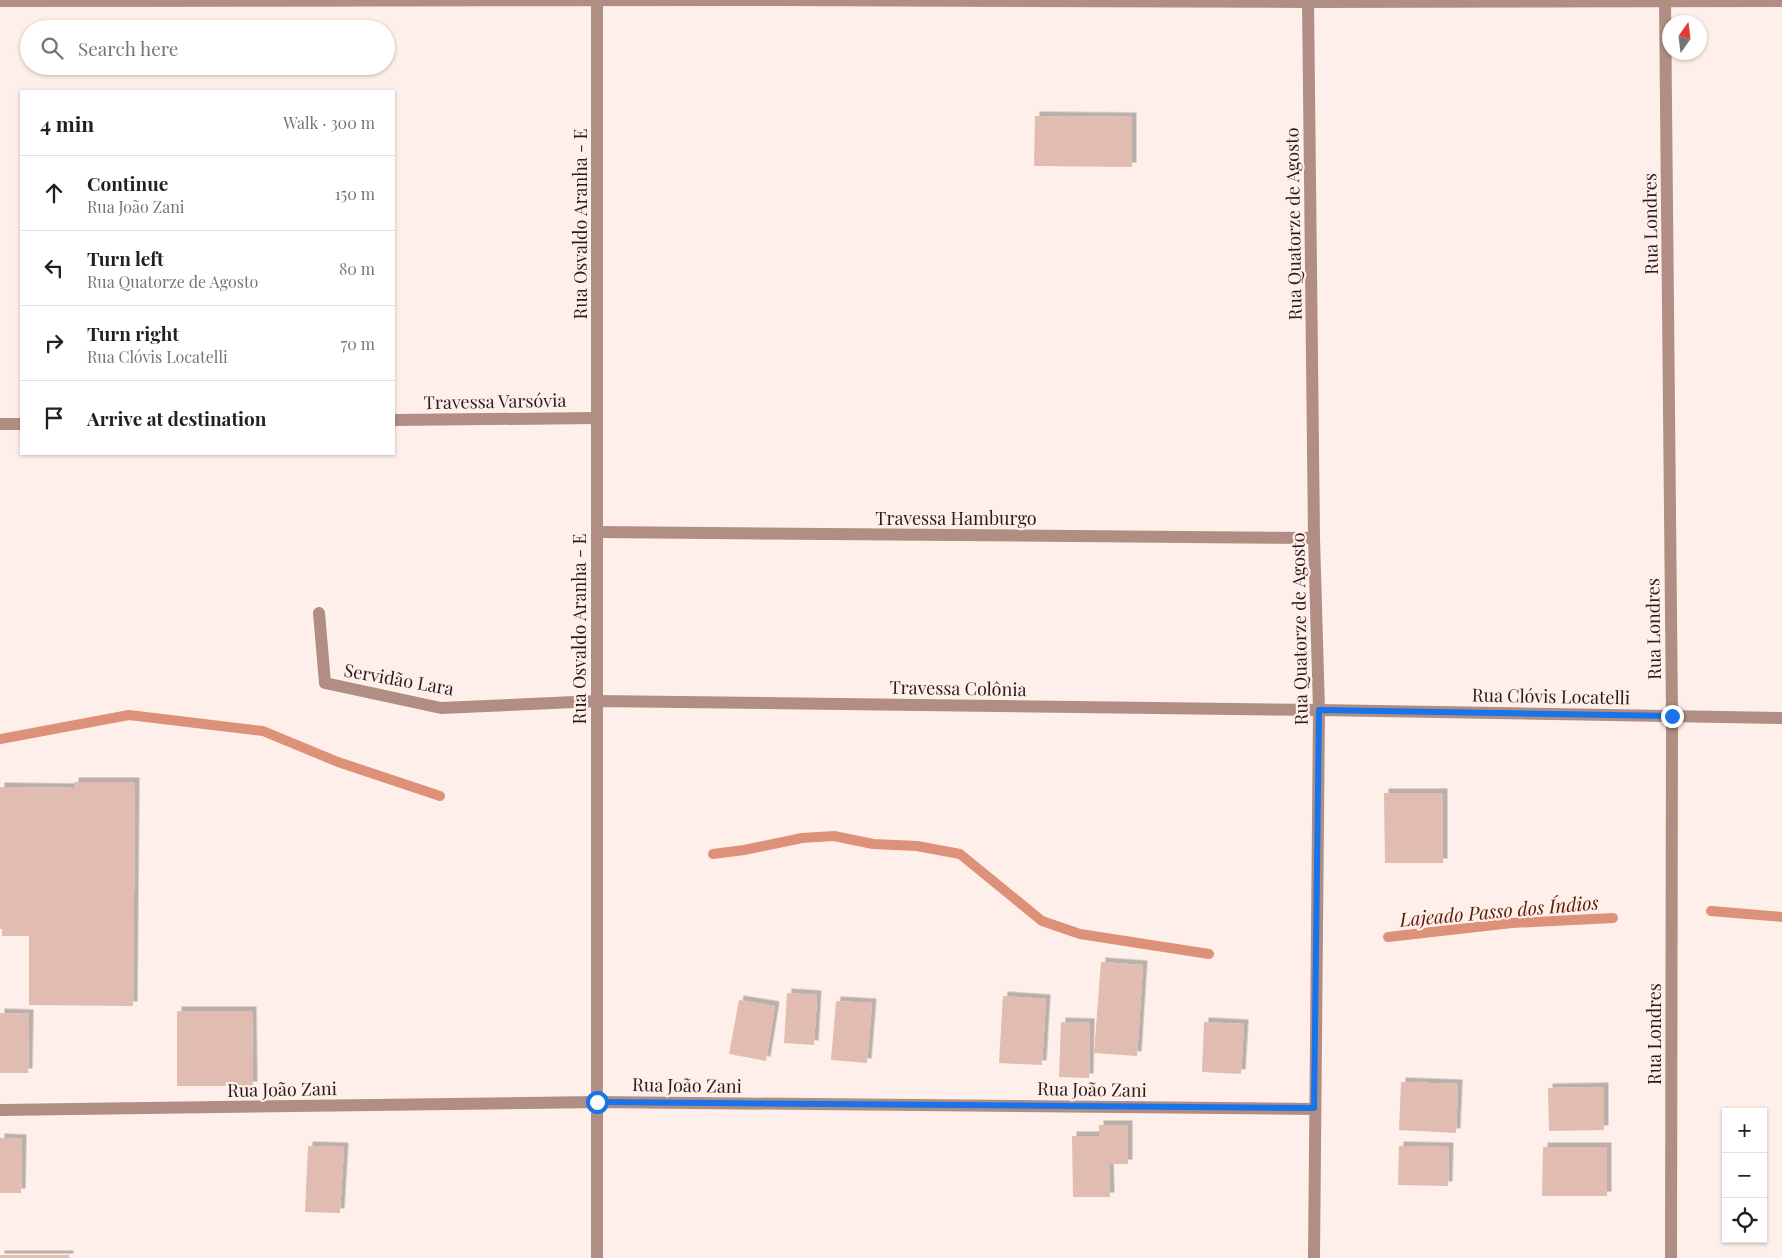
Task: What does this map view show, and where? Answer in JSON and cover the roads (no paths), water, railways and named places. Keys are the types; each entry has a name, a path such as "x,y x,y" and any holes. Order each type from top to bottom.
{"street":[{"name":"Rua Osvaldo Aranha - E","path":"597,0 597,1258"},
{"name":"Rua Londres","path":"1665,0 1672,716 1671,1258"},
{"path":"0,1 1782,1"},
{"name":"Rua Quatorze de Agosto","path":"1308,1 1314,538 1319,710 1314,1258"},
{"name":"Travessa Varsóvia","path":"395,420 597,418"},
{"path":"0,424 20,424"},
{"name":"Travessa Hamburgo","path":"597,532 1314,538"},
{"name":"Servidão Lara","path":"320,613 325,683 441,708 597,701"},
{"name":"Travessa Colônia","path":"597,701 1319,710"},
{"name":"Rua Clóvis Locatelli","path":"1319,710 1782,718"},
{"name":"Rua João Zani","path":"0,1110 597,1102 1314,1108"}],"waterway":[{"name":"Lajeado Passo dos Índios","path":"0,739 129,715 263,731 338,762 440,796"},
{"name":"Lajeado Passo dos Índios","path":"713,854 744,850 802,838 834,836 873,844 917,846 960,854 1042,921 1080,934 1209,954"},
{"name":"Lajeado Passo dos Índios","path":"1711,911 1782,917"},
{"name":"Lajeado Passo dos Índios","path":"1388,937 1512,923 1613,918"}]}
